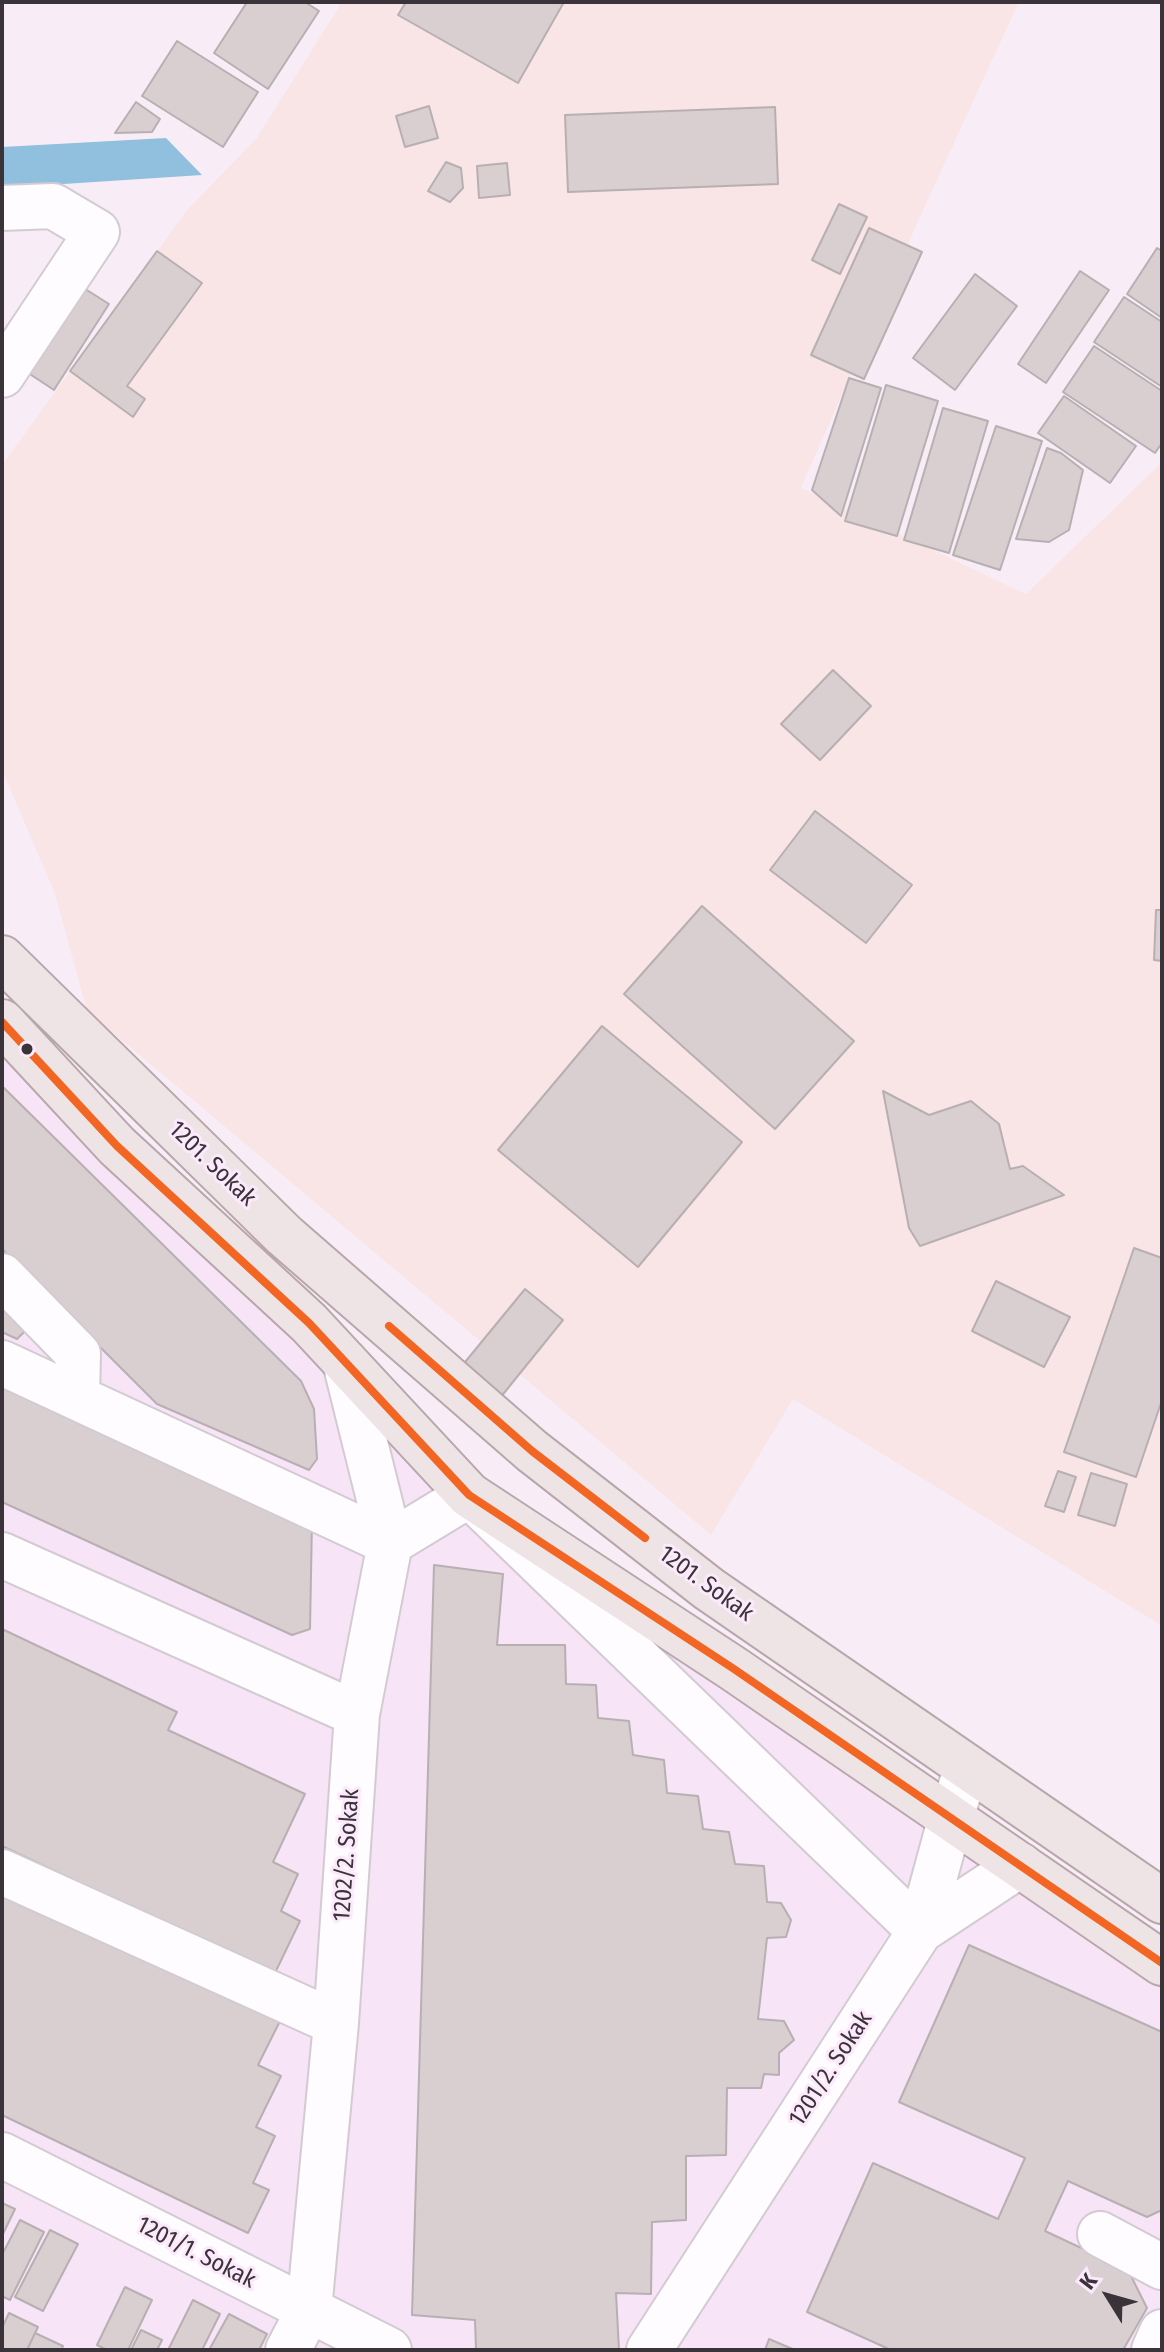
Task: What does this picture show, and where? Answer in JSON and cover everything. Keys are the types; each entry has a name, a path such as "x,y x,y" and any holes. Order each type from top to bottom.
{"main road":[{"name":"1201. Sokak","path":"3,958 284,1235 532,1451 709,1589 1162,1901"},
{"name":"1201. Sokak","path":"2,1022 117,1146 309,1323 469,1495 734,1669 1162,1963"},
{"path":"469,1495 571,1535 651,1586 686,1603 709,1589"}],"street":[{"path":"2,208 53,206 97,232 2,375"},
{"path":"2,1276 78,1354 77,1396"},
{"name":"1202/2. Sokak","path":"288,2350 309,2310 336,2023 357,1714 390,1543 345,1362"},
{"path":"2,1363 390,1543 469,1495 920,1931 1020,1865"},
{"path":"2,1555 357,1714"},
{"name":"1201/2. Sokak","path":"649,2350 920,1931 967,1767"},
{"path":"2,1872 336,2023"},
{"name":"1201/1. Sokak","path":"2,2155 389,2350"},
{"path":"1100,2234 1162,2267"},
{"path":"1154,2350 1162,2332"}],"shaded area":[{"path":"342,2 1019,2 919,219 801,488 1026,594 1162,462 1162,1626 793,1399 711,1535 87,1011 55,894 2,770 2,465 187,210 256,139"},
{"path":"2,1042 446,1498 941,1840 1162,1978 1162,2350 2,2350"}],"water":[{"path":"166,138 202,175 2,188 2,147"}],"building":[{"path":"247,2 305,2 319,11 268,89 214,53"},
{"path":"406,2 564,2 518,83 398,15"},
{"path":"177,41 258,92 223,147 142,96"},
{"path":"136,102 160,119 152,132 115,133"},
{"path":"429,106 438,138 405,147 396,116"},
{"path":"775,107 778,184 568,192 565,115"},
{"path":"446,162 461,168 463,188 450,202 428,191"},
{"path":"507,163 510,195 479,198 477,166"},
{"path":"839,204 867,217 840,274 812,260"},
{"path":"869,228 922,252 864,379 811,355"},
{"path":"1157,248 1162,251 1162,318 1127,294"},
{"path":"157,251 202,283 127,386 145,399 133,417 70,371"},
{"path":"1080,271 1109,290 1046,383 1018,364"},
{"path":"975,274 1017,306 955,390 913,358"},
{"path":"71,280 109,304 54,390 16,365"},
{"path":"1124,297 1162,322 1162,387 1094,342"},
{"path":"1094,346 1162,391 1162,443 1155,453 1063,392"},
{"path":"849,378 881,388 841,516 812,490"},
{"path":"886,385 938,401 897,536 845,521"},
{"path":"1064,396 1136,446 1110,483 1038,433"},
{"path":"943,408 988,421 949,553 904,540"},
{"path":"996,426 1042,441 1000,570 953,555"},
{"path":"1047,448 1061,453 1083,470 1069,530 1049,542 1016,539"},
{"path":"833,670 871,706 820,760 781,724"},
{"path":"815,811 912,885 866,943 770,870"},
{"path":"702,906 854,1041 775,1129 624,994"},
{"path":"1156,910 1162,910 1162,961 1154,960"},
{"path":"602,1026 742,1142 638,1267 498,1150"},
{"path":"2,1086 301,1381 314,1409 317,1459 309,1470 157,1404 2,1249"},
{"path":"883,1091 929,1115 971,1101 999,1124 1010,1169 1023,1166 1064,1195 920,1246 909,1228"},
{"path":"1134,1248 1162,1258 1162,1400 1136,1477 1064,1452"},
{"path":"996,1281 1070,1317 1044,1367 972,1331"},
{"path":"525,1289 563,1320 500,1398 461,1367"},
{"path":"2,1291 34,1322 17,1339 2,1332"},
{"path":"2,1378 312,1520 310,1629 292,1635 2,1502"},
{"path":"1058,1471 1076,1477 1064,1512 1045,1506"},
{"path":"1091,1473 1127,1484 1115,1526 1078,1515"},
{"path":"434,1565 503,1574 497,1645 565,1645 566,1684 596,1685 598,1718 629,1721 633,1755 664,1760 667,1793 698,1796 703,1829 729,1832 735,1864 764,1866 767,1902 781,1903 791,1920 786,1937 767,1938 758,2019 784,2021 794,2040 779,2053 779,2075 764,2074 761,2088 727,2088 726,2155 686,2156 686,2220 652,2222 651,2294 616,2293 619,2350 476,2350 475,2320 412,2315"},
{"path":"2,1629 177,1712 168,1730 305,1794 273,1862 298,1874 281,1911 300,1921 274,1975 2,1846"},
{"path":"2,1888 280,2021 258,2065 281,2076 256,2127 275,2136 253,2183 269,2190 248,2233 2,2115"},
{"path":"969,1945 1162,2032 1162,2210 1147,2217 1068,2181 1045,2231 1128,2270 1147,2308 1123,2350 891,2350 807,2312 873,2163 998,2219 1025,2158 899,2102"},
{"path":"2,2203 15,2209 2,2236"},
{"path":"20,2220 44,2232 10,2300 2,2296 2,2255"},
{"path":"50,2230 78,2244 43,2311 15,2297"},
{"path":"125,2287 152,2300 128,2350 107,2350 97,2345"},
{"path":"193,2300 220,2314 202,2350 168,2350"},
{"path":"9,2313 38,2327 27,2350 2,2350 2,2328"},
{"path":"229,2314 267,2334 259,2350 209,2350"},
{"path":"141,2330 162,2340 157,2350 131,2350"},
{"path":"35,2333 63,2346 61,2350 27,2350"},
{"path":"769,2339 795,2350 765,2350"}],"transit line":[{"path":"2,1022 117,1146 309,1323 469,1495 734,1669 1162,1963"},
{"path":"389,1326 532,1451 645,1538"}]}
